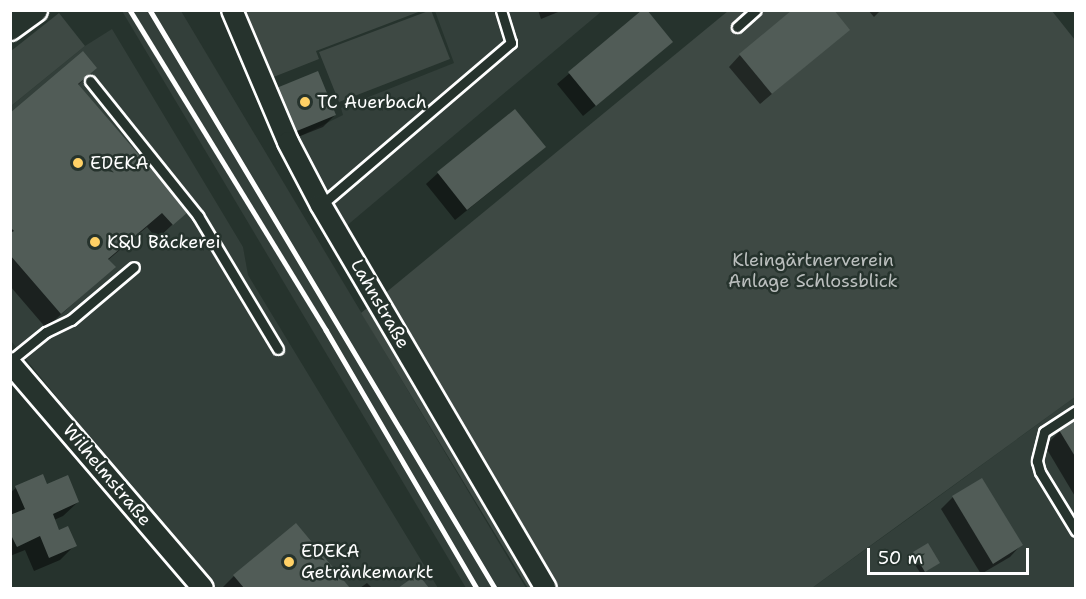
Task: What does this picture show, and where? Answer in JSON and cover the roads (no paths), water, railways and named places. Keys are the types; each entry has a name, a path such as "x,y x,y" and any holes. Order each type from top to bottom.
{"street":[{"name":"Lahnstraße","path":"232,10 288,142 321,205 546,588"},
{"path":"10,28 33,12"},
{"name":"Wilhelmstraße","path":"10,362 203,588"}],"lane":[{"path":"321,205 511,43 501,10"},
{"path":"737,27 756,10"},
{"path":"90,81 198,216 278,349"},
{"path":"10,362 46,332 71,320 134,267"},
{"path":"1076,411 1044,432 1037,461 1040,472 1076,531"}],"railway":[{"path":"130,10 326,330 477,588"},
{"path":"150,10 495,588"}],"place":[{"name":"TC Auerbach","path":"305,102"},
{"name":"EDEKA","path":"78,163"},
{"name":"K&U Bäckerei","path":"95,242"},
{"name":"EDEKA Getränkemarkt","path":"289,562"}],"park label":[{"name":"Kleingärtnerverein Anlage Schlossblick","path":"813,271"}]}
